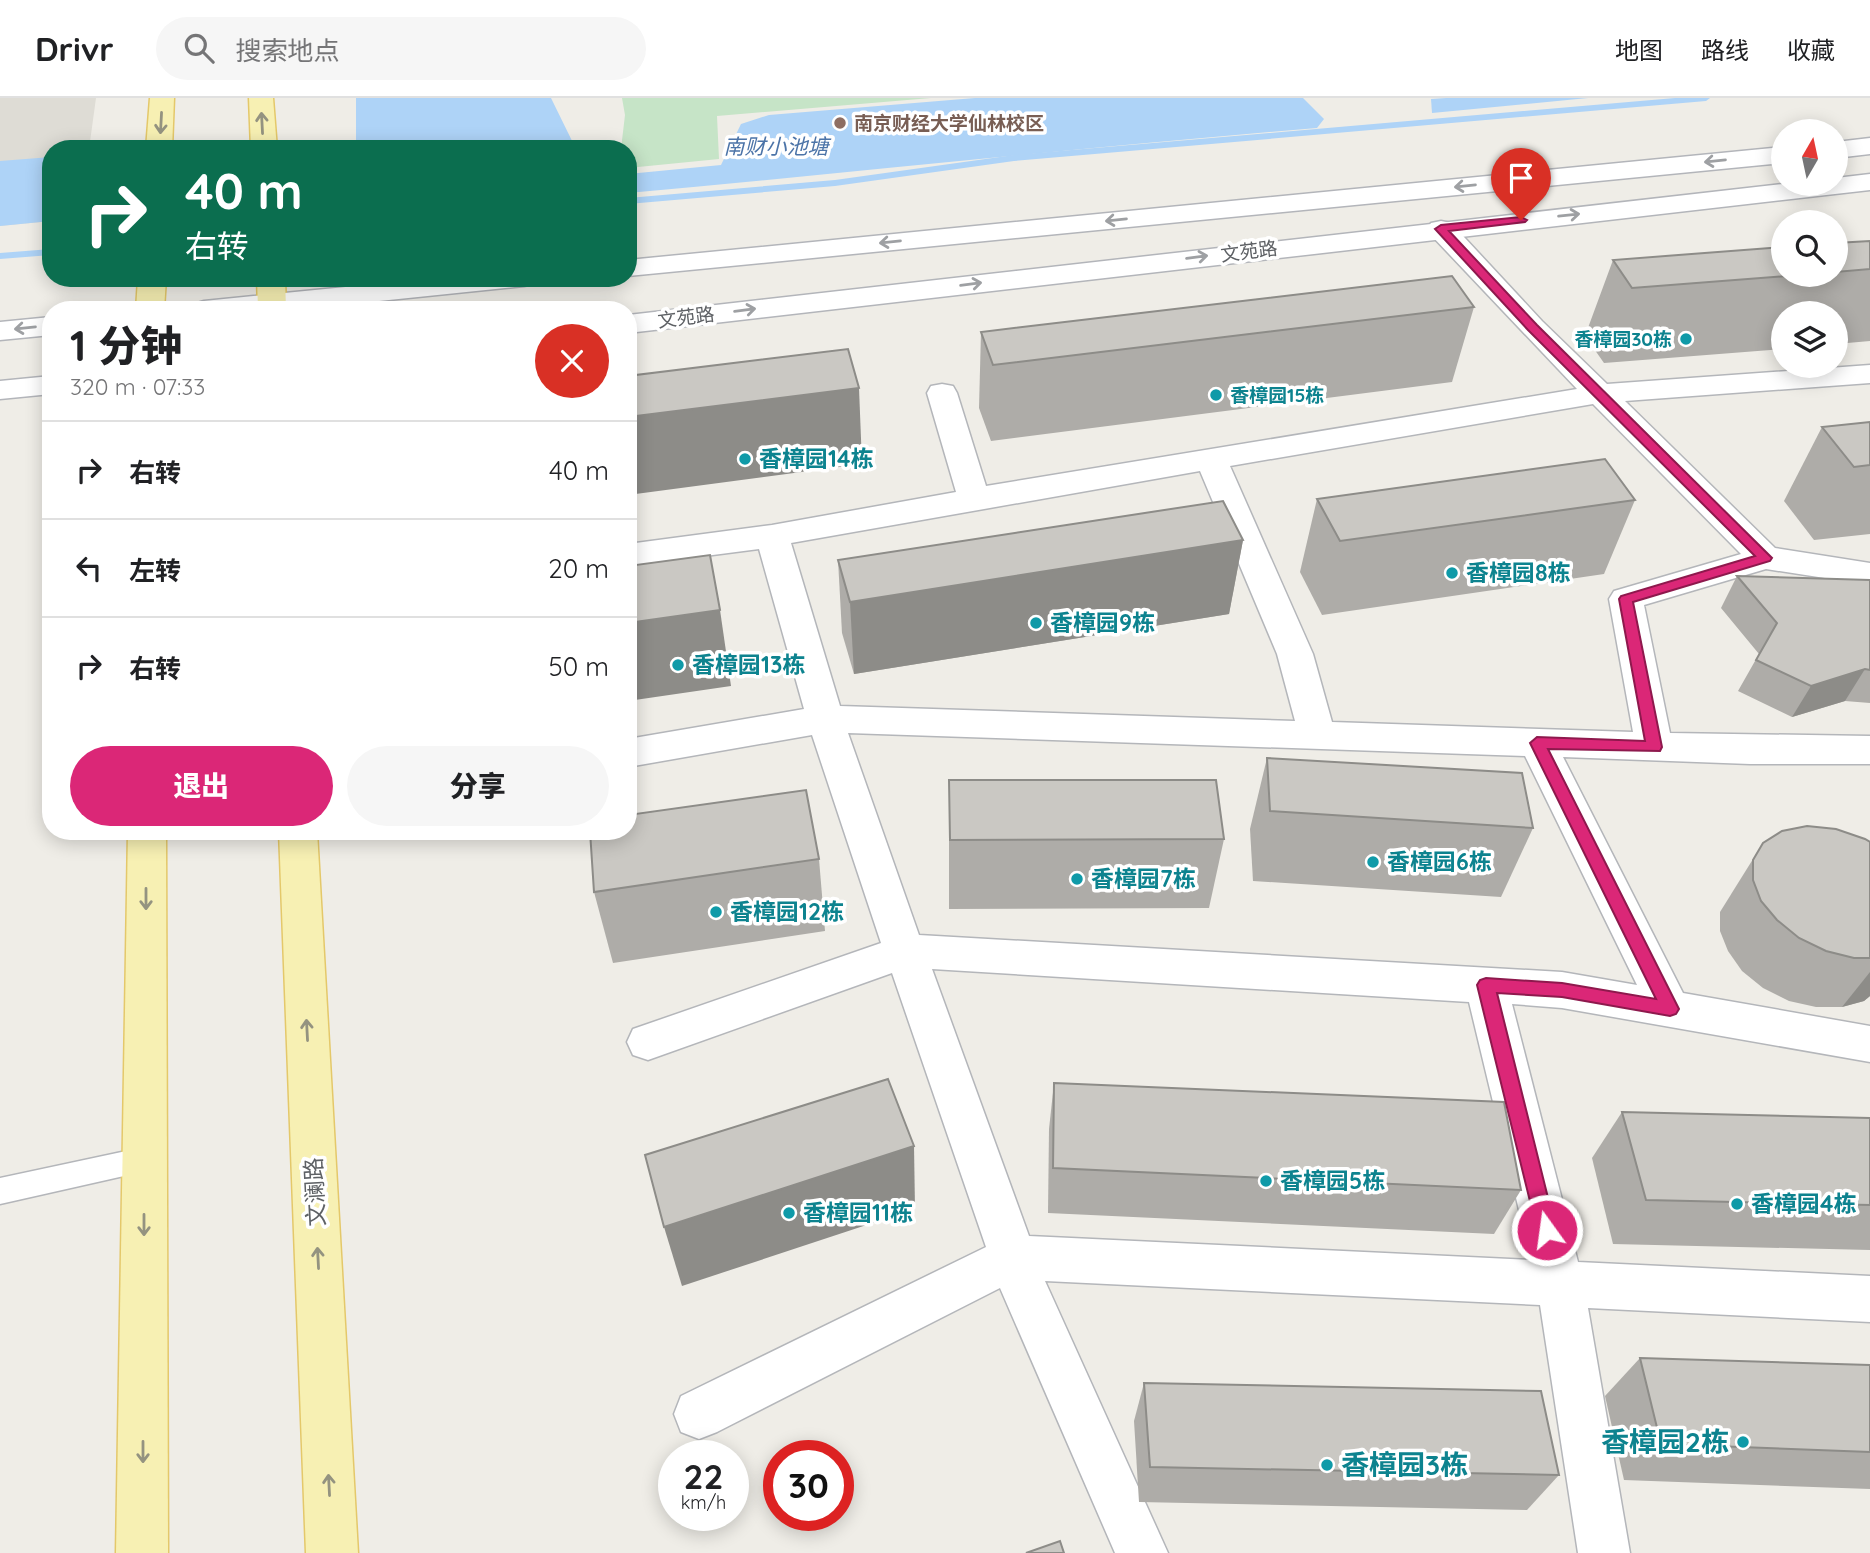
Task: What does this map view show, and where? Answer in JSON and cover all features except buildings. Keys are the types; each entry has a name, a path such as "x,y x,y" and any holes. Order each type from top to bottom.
{"main road":[{"path":"160,140 162,98"},
{"path":"261,98 263,140"},
{"path":"142,1553 147,840"},
{"name":"文澜路","path":"298,840 332,1553"}],"street":[{"path":"1848,149 1870,146"},
{"name":"文苑路","path":"637,267 1771,156"},
{"name":"文苑路","path":"637,323 1870,182"},
{"path":"1441,229 1532,327 1765,558"},
{"path":"251,301 405,287"},
{"path":"0,331 42,327"},
{"path":"637,554 772,536 974,499 1600,394 1870,374"},
{"path":"0,390 42,386"},
{"path":"942,393 974,499"},
{"path":"1212,461 1294,654 1318,736"},
{"path":"772,536 838,762 1031,1308 1142,1553"},
{"path":"1654,747 1626,599 1765,558 1870,574"},
{"path":"637,751 826,719 1654,747 1870,750"},
{"path":"1537,743 1670,1009"},
{"path":"648,1042 906,951 1562,990 1870,1044"},
{"path":"1486,985 1560,1284 1604,1553"},
{"path":"699,1414 1013,1257 1870,1299"}],"lane":[{"path":"0,1191 145,1160"}],"shaded area":[{"path":"0,98 96,98 90,140 42,140 42,222 0,226"}],"green space":[{"path":"622,98 931,98 717,116 719,159 637,167 637,140 622,140 625,115"}],"water":[{"path":"356,98 551,98 572,140 356,140"},
{"name":"南财小池塘","path":"975,98 1303,98 1324,119 1317,128 637,192 637,173 721,165 741,124 769,115"},
{"path":"1588,98 1432,113 1431,99"},
{"path":"42,158 42,222 0,226 0,161"}],"waterway":[{"path":"637,200 835,183 1014,158 1706,98"},
{"path":"0,256 42,253"}],"place":[{"name":"南京财经大学仙林校区","path":"840,123"},
{"name":"香樟园30栋","path":"1686,339"},
{"name":"香樟园15栋","path":"1216,395"},
{"name":"香樟园14栋","path":"745,459"},
{"name":"香樟园8栋","path":"1452,573"},
{"name":"香樟园9栋","path":"1036,623"},
{"name":"香樟园13栋","path":"678,665"},
{"name":"香樟园6栋","path":"1373,862"},
{"name":"香樟园7栋","path":"1077,879"},
{"name":"香樟园12栋","path":"716,912"},
{"name":"香樟园5栋","path":"1266,1181"},
{"name":"香樟园4栋","path":"1737,1204"},
{"name":"香樟园11栋","path":"789,1213"},
{"name":"香樟园2栋","path":"1743,1442"},
{"name":"香樟园3栋","path":"1327,1465"}],"route":[{"path":"1521,220 1441,229 1532,327 1765,558 1626,599 1654,747 1537,743 1670,1009 1562,990 1486,985 1547,1230"}]}
